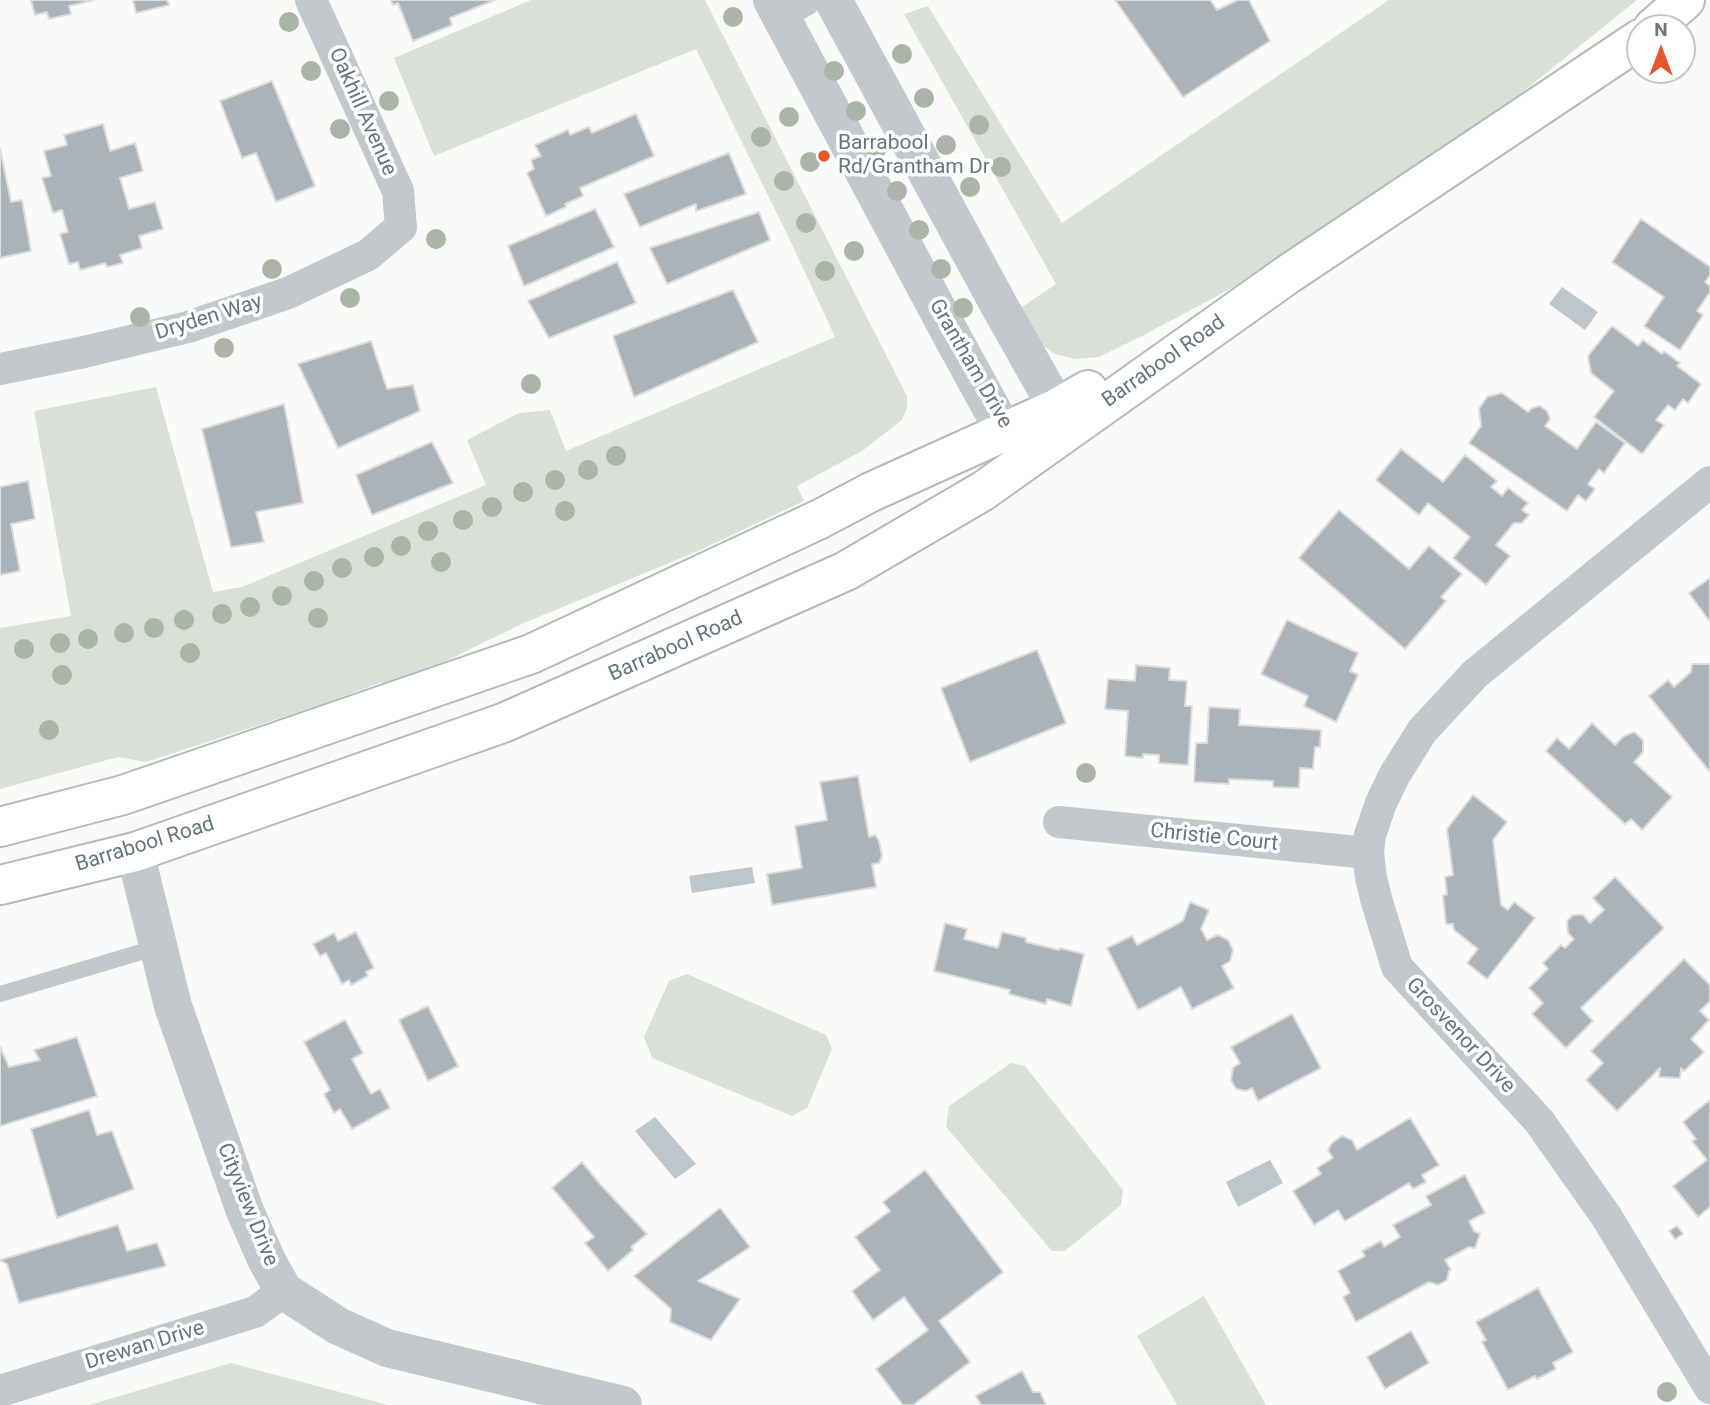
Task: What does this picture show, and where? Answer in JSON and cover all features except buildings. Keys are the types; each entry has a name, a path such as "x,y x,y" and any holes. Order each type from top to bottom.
{"main road":[{"path":"1669,14 1685,0"},
{"name":"Barrabool Road","path":"0,885 135,852 503,723 846,571 983,491 1287,275 1626,48"},
{"name":"Barrabool Road","path":"0,827 122,795 531,654 820,519 871,492 1057,408 1287,275"},
{"path":"122,795 135,852"}],"street":[{"name":"Oakhill Avenue","path":"311,0 398,191 401,227"},
{"path":"833,0 1057,408 1046,446"},
{"name":"Grantham Drive","path":"785,5 955,342 1005,433 1046,446"},
{"name":"Dryden Way","path":"0,369 188,327 288,293 368,254 401,227"},
{"name":"Grosvenor Drive","path":"1710,482 1475,674 1422,732 1394,776 1370,835 1368,853 1377,902 1397,967 1539,1121 1606,1216 1710,1388"},
{"name":"Christie Court","path":"1059,822 1368,853"},
{"name":"Cityview Drive","path":"135,852 173,1006 245,1211 267,1261 284,1291 338,1326 387,1348 623,1405"},
{"name":"Drewan Drive","path":"0,1391 256,1312 284,1291"}],"lane":[{"path":"0,995 158,947"}],"shaded area":[{"path":"531,0 705,0 907,396 907,408 902,420 862,451 797,486 804,501 698,551 524,623 419,676 386,689 382,682 146,762 118,757 0,789 0,628 71,616 34,411 156,387 213,592 242,587 486,485 467,440 519,413 550,410 566,451 835,337 696,49 434,156 394,58"},
{"path":"1389,0 1637,0 1469,135 1245,281 1099,357 1075,359 1055,354 1038,342 1019,309 1056,284 904,14 928,6 1062,223"},
{"path":"1562,287 1598,312 1585,330 1549,304"},
{"path":"752,867 755,883 692,893 689,876"},
{"path":"687,974 826,1035 832,1049 807,1108 792,1116 652,1058 644,1037 669,981"},
{"path":"1011,1063 1025,1066 1123,1190 1121,1205 1065,1251 1052,1251 946,1127 949,1106"},
{"path":"655,1117 696,1164 675,1179 635,1131"},
{"path":"1270,1160 1283,1183 1238,1207 1226,1182"},
{"path":"1204,1296 1266,1405 1177,1405 1137,1336"},
{"path":"231,1363 388,1405 89,1405"}],"place":[{"name":"Barrabool Rd/Grantham Dr","path":"824,156"}]}
